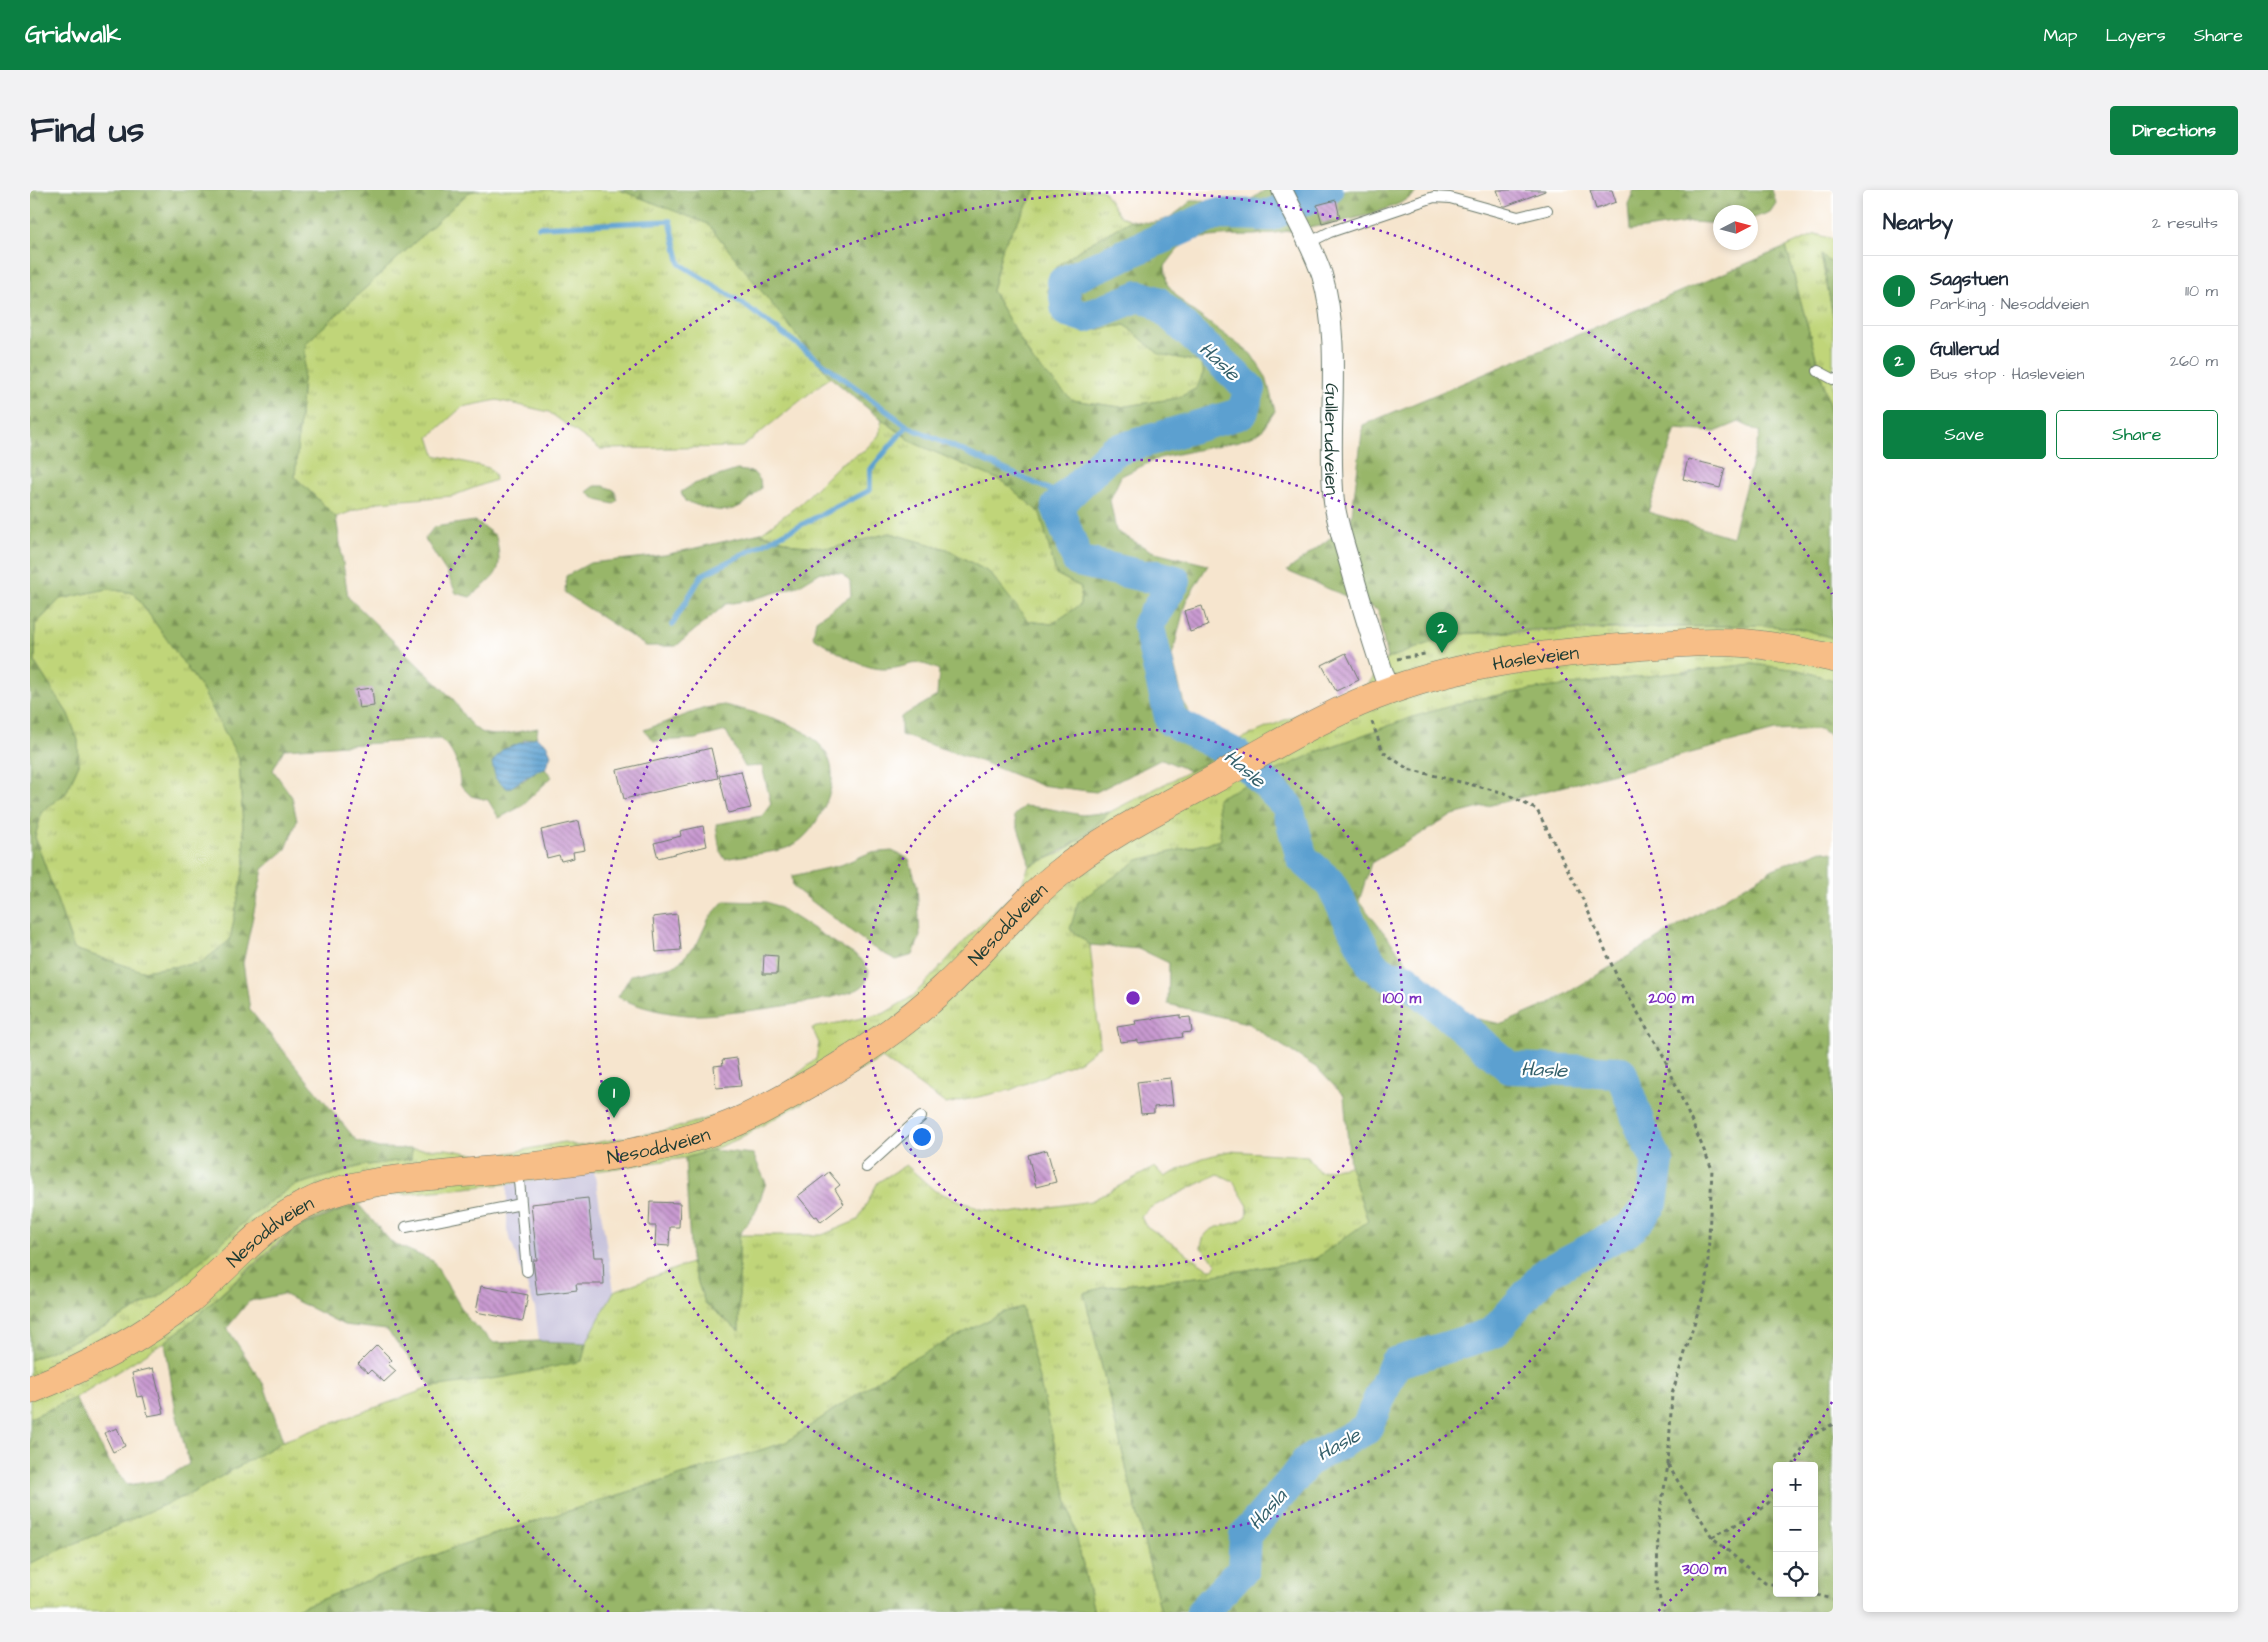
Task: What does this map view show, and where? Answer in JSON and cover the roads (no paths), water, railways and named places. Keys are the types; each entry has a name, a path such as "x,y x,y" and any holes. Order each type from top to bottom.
{"main road":[{"name":"Hasleveien","path":"1244,763 1342,711 1389,690 1456,669 1518,658 1670,644 1746,643 1833,658"},
{"name":"Nesoddveien","path":"30,1390 100,1359 152,1328 188,1301 270,1225 305,1204 350,1188 378,1182 518,1168 645,1150 681,1142 724,1128 798,1091 863,1051 918,1011 943,989 1023,906 1058,874 1114,835 1244,763"}],"street":[{"name":"Gullerudveien","path":"1287,201 1310,242 1322,277 1330,321 1334,502 1344,546 1389,690"}],"lane":[{"path":"1310,242 1330,232 1434,197 1450,198 1518,217 1547,210"},
{"path":"1818,371 1833,379"},
{"path":"866,1167 921,1117"},
{"path":"518,1168 527,1271"},
{"path":"406,1227 521,1204"}],"water":[{"path":"536,737 546,744 551,755 545,769 536,771 508,789 496,779 492,763 502,750"}],"waterway":[{"name":"Hasle","path":"1202,1612 1243,1569 1245,1535 1307,1461 1366,1429 1395,1363 1493,1333 1547,1272 1631,1228 1652,1203 1658,1162 1640,1126 1621,1072 1510,1068 1406,979 1389,976 1372,965 1331,884 1302,858 1287,805 1237,755 1171,721 1148,624 1175,581 1157,576 1143,576 1078,561 1057,506 1113,451 1242,413 1250,389 1157,302 1139,296 1086,317 1067,311 1063,282 1216,214 1270,215 1327,190"},
{"path":"539,227 670,221 680,264 742,303 907,426 1066,497"},
{"path":"672,625 702,575 870,490 870,470 907,426"}],"place":[{"name":"Gullerud","path":"1442,653"},
{"name":"Sagstuen","path":"614,1118"}],"water label":[{"name":"Hasla","path":"1267,1509"}]}
